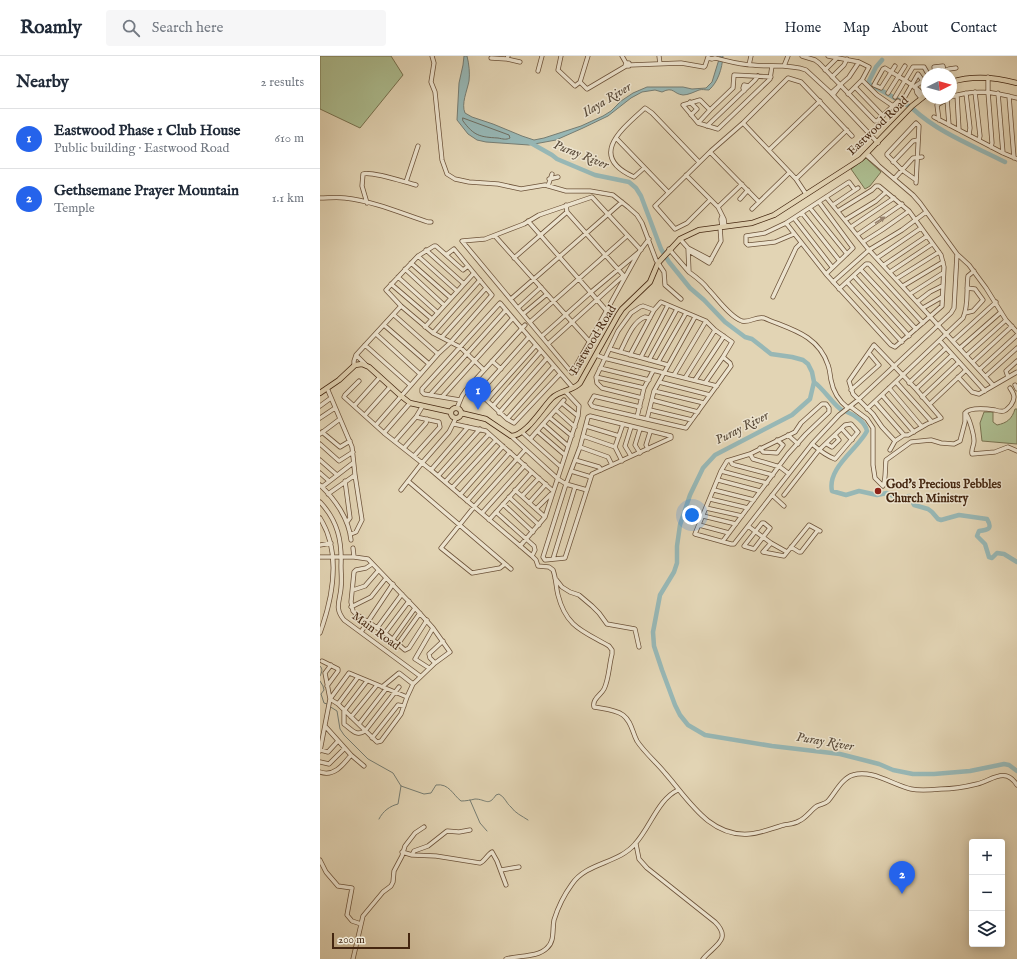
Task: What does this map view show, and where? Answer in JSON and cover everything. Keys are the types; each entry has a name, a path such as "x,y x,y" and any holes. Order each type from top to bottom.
{"main road":[{"path":"957,81 968,78 990,77 1017,83"},
{"name":"Eastwood Road","path":"511,436 518,435 522,432 552,398 580,383 622,309 650,282 658,262 680,239 695,231 764,220 774,215 867,155 921,99"},
{"path":"320,393 354,366 358,364 366,365 410,403 422,407 451,412"},
{"path":"451,412 454,408 457,408 461,410 461,413 486,419 511,436"},
{"path":"451,412 452,416 456,418 459,417 461,413"}],"street":[{"path":"432,56 434,63 431,82 435,92 442,160 447,174 462,181 498,184 521,189 537,186 548,186 566,191 599,192 613,195 637,215 664,272 665,285 681,299"},
{"path":"538,71 542,56"},
{"path":"561,56 558,70 575,86 580,82 588,56"},
{"path":"622,56 627,65"},
{"path":"659,56 660,64"},
{"path":"749,65 751,56"},
{"path":"784,66 788,56"},
{"path":"802,56 815,60 874,122 883,116 898,101"},
{"path":"828,56 859,62 868,67 862,80 848,94"},
{"path":"580,82 588,89 627,65 681,63 704,67 708,57 712,59 715,57 749,65 801,68 806,70 832,94 878,143"},
{"path":"491,58 507,58 520,62"},
{"path":"825,70 837,58"},
{"path":"832,77 847,60"},
{"path":"832,94 854,71 859,62"},
{"path":"710,110 700,100 683,105 698,123 718,129 771,77 772,66"},
{"path":"895,66 891,72 881,88 874,85 884,68 891,72 914,87 921,93"},
{"path":"888,93 905,66"},
{"path":"934,68 943,66 944,68"},
{"path":"895,97 913,67 925,68"},
{"path":"914,87 918,74 921,78"},
{"path":"698,123 733,88 734,75 771,77"},
{"path":"707,126 758,76"},
{"path":"990,77 989,92 991,147"},
{"path":"710,200 687,223 675,229 655,206 699,162 743,123 788,78 801,82 852,136"},
{"path":"862,80 877,95 893,106"},
{"path":"903,100 914,87 921,82"},
{"path":"855,87 883,116"},
{"path":"975,92 980,136 979,140"},
{"path":"959,130 957,95 975,92 989,92 1017,98"},
{"path":"966,93 970,128 969,135"},
{"path":"998,93 1003,153"},
{"path":"934,117 1003,153 1016,158 1009,96"},
{"path":"735,100 741,107"},
{"path":"769,150 820,101"},
{"path":"690,102 696,110 691,115"},
{"path":"938,120 937,105 939,104"},
{"path":"949,104 949,125"},
{"path":"644,168 634,177 621,171 611,159 611,152 612,146 619,132 646,108 699,162"},
{"path":"743,123 796,179 807,194"},
{"path":"916,123 919,126 918,140 920,157 916,182 893,162 887,154 916,123"},
{"path":"796,179 847,130"},
{"path":"616,138 668,192"},
{"path":"893,162 914,140 918,140"},
{"path":"406,182 418,146"},
{"path":"710,152 759,202"},
{"path":"867,155 913,195 957,254 974,271 996,302 1006,320 1017,332"},
{"path":"894,179 913,158 920,157"},
{"path":"752,209 789,172"},
{"path":"367,203 362,186 363,174 376,174 416,185"},
{"path":"548,186 549,179 552,174"},
{"path":"680,239 689,249 711,260 721,241 722,216 718,207 686,175"},
{"path":"549,179 558,177"},
{"path":"794,234 775,242 748,245 745,238 747,236 765,233 786,223 850,182 857,189 833,205"},
{"path":"718,207 742,184"},
{"path":"786,223 839,289 895,348 942,306 943,262 939,252 909,211 878,185 838,212"},
{"path":"740,198 748,190"},
{"path":"845,220 876,201 886,192"},
{"path":"640,251 592,197 539,215 528,222 495,236 485,239 462,241 572,373 624,276 649,239"},
{"path":"826,197 869,250 980,369 993,385"},
{"path":"320,198 344,198 367,203 431,222"},
{"path":"851,227 894,198"},
{"path":"511,299 622,202"},
{"path":"819,202 853,246 853,249 839,260 826,274"},
{"path":"857,235 902,204"},
{"path":"566,205 567,212 617,270 624,276"},
{"path":"624,210 627,206"},
{"path":"810,208 847,254"},
{"path":"863,242 909,211"},
{"path":"514,258 567,212"},
{"path":"833,282 869,250 926,212"},
{"path":"802,213 839,260"},
{"path":"794,218 832,267"},
{"path":"528,222 606,310"},
{"path":"877,258 921,228"},
{"path":"495,236 589,341"},
{"path":"530,322 627,236"},
{"path":"884,265 927,236"},
{"path":"774,297 796,248 801,243"},
{"path":"890,272 932,244"},
{"path":"468,266 463,270 435,246 418,256 386,289 386,292 425,327 433,333 460,347 484,370"},
{"path":"376,425 410,385 492,296 454,249 446,255"},
{"path":"669,249 689,272 707,287 729,311 741,320 747,322 758,317 764,318 797,331 808,337 817,346 826,359 834,390 841,402 862,415 872,426 874,431 872,443 875,478 883,486 885,482 884,477 886,460 909,442 931,440 940,443 954,444 960,441 965,422 965,413"},
{"path":"689,249 689,272"},
{"path":"426,250 464,284"},
{"path":"542,336 590,292 640,251"},
{"path":"896,280 939,252"},
{"path":"723,541 780,467 788,454 829,412 829,408 826,404 822,404 801,424 795,432 750,454 727,461 721,471 695,534 734,544 812,444 840,415 895,367 953,311 957,254"},
{"path":"418,256 457,291"},
{"path":"903,286 943,262"},
{"path":"411,263 451,298"},
{"path":"839,289 866,264 869,264 923,323"},
{"path":"405,269 444,305"},
{"path":"861,270 916,329"},
{"path":"867,409 959,323 965,313 968,276 974,271"},
{"path":"425,327 474,273"},
{"path":"910,294 943,273"},
{"path":"548,344 596,299 624,276"},
{"path":"854,276 909,336"},
{"path":"398,277 438,312"},
{"path":"433,333 480,280"},
{"path":"847,282 902,342"},
{"path":"392,284 432,319"},
{"path":"917,302 930,292 942,286"},
{"path":"518,308 541,287"},
{"path":"442,337 486,288"},
{"path":"965,313 972,310 983,300 975,289 967,288"},
{"path":"523,314 547,294"},
{"path":"923,308 942,297"},
{"path":"630,355 654,310 661,302 706,321 715,330 732,342 705,383"},
{"path":"953,341 996,302"},
{"path":"460,400 424,394 422,389 499,304 523,326 529,337 573,388"},
{"path":"641,357 668,305"},
{"path":"354,366 356,355 401,306"},
{"path":"642,398 602,388 597,383 596,377 618,331 631,313 643,306 654,310"},
{"path":"649,360 677,309"},
{"path":"430,395 506,310"},
{"path":"658,362 686,312"},
{"path":"960,348 1001,312"},
{"path":"394,315 438,354"},
{"path":"620,352 632,329 639,320 645,317 650,318"},
{"path":"647,419 654,390 695,317"},
{"path":"442,397 513,318"},
{"path":"967,355 1006,320"},
{"path":"674,375 706,321"},
{"path":"384,325 429,364"},
{"path":"457,408 466,390 523,326"},
{"path":"973,362 1012,326"},
{"path":"685,378 715,330"},
{"path":"376,334 420,374"},
{"path":"980,369 1017,335"},
{"path":"694,380 724,336"},
{"path":"529,337 480,392 486,400 507,419 513,423 516,422 560,374"},
{"path":"940,341 985,391"},
{"path":"486,400 536,344"},
{"path":"365,345 410,385"},
{"path":"890,450 895,441 904,435 908,435 941,418 930,404 876,346 849,380 851,390 858,400 873,414 895,441"},
{"path":"909,382 946,348"},
{"path":"986,376 1017,348"},
{"path":"610,349 668,365"},
{"path":"493,406 541,351"},
{"path":"851,390 879,365 869,353"},
{"path":"356,355 366,365"},
{"path":"596,355 653,371 717,386"},
{"path":"916,389 952,355"},
{"path":"640,407 594,396 591,400 592,406 686,428 730,366 730,363 723,357"},
{"path":"499,412 547,358"},
{"path":"492,361 501,369"},
{"path":"1008,377 1006,372 1017,361"},
{"path":"922,397 959,362"},
{"path":"507,419 554,366"},
{"path":"600,368 649,380"},
{"path":"930,404 966,370"},
{"path":"637,417 644,388 653,371"},
{"path":"958,377 972,392 980,394 1017,372"},
{"path":"354,406 380,377"},
{"path":"596,377 644,388"},
{"path":"359,381 344,396 354,406 384,433 431,470 532,556 536,560 538,566 552,568 561,605 570,621 576,628 609,646 612,650 606,683 602,692 593,704 594,707 617,712 626,718 640,744 665,772 678,790 700,814 714,825 728,832 743,834 768,831 798,822 817,806 827,802 845,779 853,774 885,778 904,787 920,790 954,788 978,784 1001,776 1010,778 1017,785"},
{"path":"659,382 710,396"},
{"path":"896,382 932,422"},
{"path":"365,415 390,387"},
{"path":"327,388 350,441 353,452 354,475 362,520 356,532 351,534"},
{"path":"889,388 922,427"},
{"path":"965,413 970,410 1004,412 1012,404 1016,396 1010,388"},
{"path":"654,390 704,403"},
{"path":"520,546 545,517 578,416 579,406 565,391"},
{"path":"882,395 914,432"},
{"path":"320,406 331,398"},
{"path":"652,400 698,412"},
{"path":"531,438 563,401 578,416"},
{"path":"875,402 904,435"},
{"path":"384,433 410,403"},
{"path":"394,440 416,416 422,407"},
{"path":"320,418 335,408"},
{"path":"556,410 574,427"},
{"path":"650,410 692,420"},
{"path":"965,413 968,417 974,440 971,449 972,454 995,452 1008,446 1017,452"},
{"path":"414,456 440,427 439,422 416,416"},
{"path":"590,416 623,424 671,437 648,450 592,474 565,558 545,560 543,557 566,484 580,447 588,417 590,416"},
{"path":"549,417 572,436"},
{"path":"401,490 449,432 456,418"},
{"path":"340,419 321,433 340,447 350,441"},
{"path":"404,448 426,423 427,419"},
{"path":"454,424 480,429 489,434 546,484 553,492"},
{"path":"543,424 568,446"},
{"path":"622,461 616,447 618,436 623,424"},
{"path":"784,495 819,450 847,424 851,424 858,432 836,459 819,450 812,444"},
{"path":"431,470 468,426"},
{"path":"586,426 618,436"},
{"path":"631,427 625,446 631,456"},
{"path":"438,476 480,429"},
{"path":"640,429 635,445 640,453"},
{"path":"842,429 852,440"},
{"path":"537,431 565,455"},
{"path":"522,432 531,438 561,466"},
{"path":"648,450 646,445 650,432"},
{"path":"445,482 489,434"},
{"path":"788,435 798,444"},
{"path":"827,444 832,447 834,446 839,440 836,435"},
{"path":"511,436 558,479 566,484 587,490"},
{"path":"583,436 616,447"},
{"path":"452,488 496,440"},
{"path":"760,448 763,452 775,454 783,445 777,440"},
{"path":"320,444 339,461 353,452"},
{"path":"460,495 504,446"},
{"path":"580,447 607,456 612,465"},
{"path":"781,449 788,454"},
{"path":"505,564 500,568 474,575 442,549 442,546 474,507 525,450"},
{"path":"467,501 510,452"},
{"path":"750,454 753,460 780,467 788,473"},
{"path":"320,460 338,475"},
{"path":"575,460 599,467 601,470"},
{"path":"730,460 732,464 773,475"},
{"path":"351,540 351,534 341,511 321,486 353,463"},
{"path":"482,513 525,465"},
{"path":"571,471 590,477"},
{"path":"721,471 767,483"},
{"path":"489,520 532,472"},
{"path":"320,473 329,481"},
{"path":"328,494 354,475"},
{"path":"522,496 539,478"},
{"path":"718,480 760,491"},
{"path":"345,481 350,518 346,522"},
{"path":"408,482 511,569"},
{"path":"530,503 546,484"},
{"path":"553,559 575,487"},
{"path":"515,490 545,517"},
{"path":"714,490 754,500"},
{"path":"536,509 553,492"},
{"path":"772,495 784,506"},
{"path":"509,497 539,525"},
{"path":"710,498 748,508"},
{"name":"Main Road","path":"320,502 330,515 337,528 341,544 341,587 338,610 344,620 420,676"},
{"path":"503,504 533,532"},
{"path":"706,508 742,516"},
{"path":"496,512 535,548 532,556"},
{"path":"703,516 736,524"},
{"path":"320,518 329,535 333,557 331,596 320,633"},
{"path":"762,523 770,528 754,549 744,546 755,531 762,523"},
{"path":"699,525 730,533"},
{"path":"771,543 763,552 784,556 808,525 819,531 801,552 792,546"},
{"path":"748,526 771,543 787,552"},
{"path":"320,545 331,543"},
{"path":"353,548 354,557"},
{"path":"320,557 354,557 368,559 427,620 450,652 428,668 413,684 401,714 382,741 377,742 372,738 338,704 329,703"},
{"path":"372,564 366,568 356,570 354,572 352,607 356,614 385,633 405,650 409,648 427,620"},
{"path":"353,590 365,586 378,571"},
{"path":"352,607 372,597 386,578"},
{"path":"555,578 562,587 579,595 592,606 607,624 635,628 639,647"},
{"path":"361,632 393,584"},
{"path":"377,628 402,594"},
{"path":"385,633 409,601"},
{"path":"393,639 415,608"},
{"path":"398,644 420,614"},
{"path":"428,668 415,658 433,628"},
{"path":"435,663 430,658 429,654 442,641"},
{"path":"322,661 338,669 327,686"},
{"path":"331,665 325,673 329,703 320,751 328,752 338,741"},
{"path":"329,703 349,673 407,697"},
{"path":"359,724 384,688 399,673 413,684"},
{"path":"338,704 358,677"},
{"path":"368,681 344,711 344,724 354,732 362,734 366,731 399,687"},
{"path":"351,717 377,685"},
{"path":"372,738 398,705 404,706"},
{"path":"325,726 351,756 364,766"},
{"path":"320,762 329,764 345,748"},
{"path":"320,772 335,772 351,756"},
{"path":"506,959 544,951 552,941 554,919 558,909 566,892 578,876 584,871 613,859 636,844 667,797 678,790"},
{"path":"353,959 365,913 373,906 383,892 391,886 394,871 407,843 414,834 424,827"},
{"path":"412,855 414,851 428,846 447,831 459,832 470,830"},
{"path":"636,844 637,855 647,868 715,922 721,929 722,936 720,944 704,959"},
{"path":"628,850 637,855"},
{"path":"402,852 412,855 436,856 480,863 483,862 487,855 492,852 501,870 506,885"},
{"path":"320,860 326,872 338,886 352,888 348,915 352,921 361,924"},
{"path":"501,870 519,867"}],"green space":[{"path":"320,56 391,56 403,75 360,128 320,109"},
{"path":"866,158 881,172 870,186 865,189 851,169"},
{"path":"1015,409 1017,409 1017,444 982,441 980,423 984,412 993,412 993,422 997,425 1009,420"}],"water":[{"path":"464,56 467,56 469,65 469,81 464,102 465,113 534,140 581,126 603,116 633,93 647,87 683,87 692,89 706,88 712,82 720,56 723,56 719,75 709,90 700,90 683,95 671,90 662,92 655,90 642,92 631,98 608,116 583,128 556,140 529,145 477,140 468,134 457,120 459,83"}],"waterway":[{"path":"882,60 876,67 868,83 909,106"},
{"path":"913,109 923,118 945,132 1005,162"},
{"name":"Puray River","path":"529,142 557,159 595,175 629,182 636,188 641,196 661,249 669,262 690,288 725,322 745,337 752,339 771,354 803,360 808,364 812,372 814,382 810,399 792,415 715,455 703,468 690,495 680,525 677,546 677,563 674,572 660,595 653,632 654,646 680,715 688,725 705,735 772,746 840,754 879,764 893,770 913,774 970,771 1004,764 1009,765 1017,771"},
{"path":"814,382 843,411"},
{"path":"847,412 859,419 867,431 838,467 834,475 832,491 846,495 859,491 877,495 887,493 902,500 909,496 914,505 928,509 941,520 959,515 987,519 990,525 989,528 979,531 977,536 985,544 989,557 992,558 997,553 1004,554 1017,562"},
{"path":"320,666 322,668 320,676"},
{"path":"320,681 324,690 321,694 324,703 327,704"},
{"path":"329,706 337,711 340,729 344,735 368,759 393,773 401,786 424,794 431,793 436,785 440,785 448,788 461,801 479,799 489,802 499,794 514,811 528,820"},
{"path":"379,819 387,809 398,804 401,786"},
{"path":"470,800 480,823 487,831"}],"place":[{"name":"Eastwood Phase 1 Club House","path":"478,410"},
{"name":"God's Precious Pebbles Church Ministry","path":"878,491"},
{"name":"Gethsemane Prayer Mountain","path":"902,894"}],"water label":[{"name":"Ilaya River","path":"607,100"}]}
